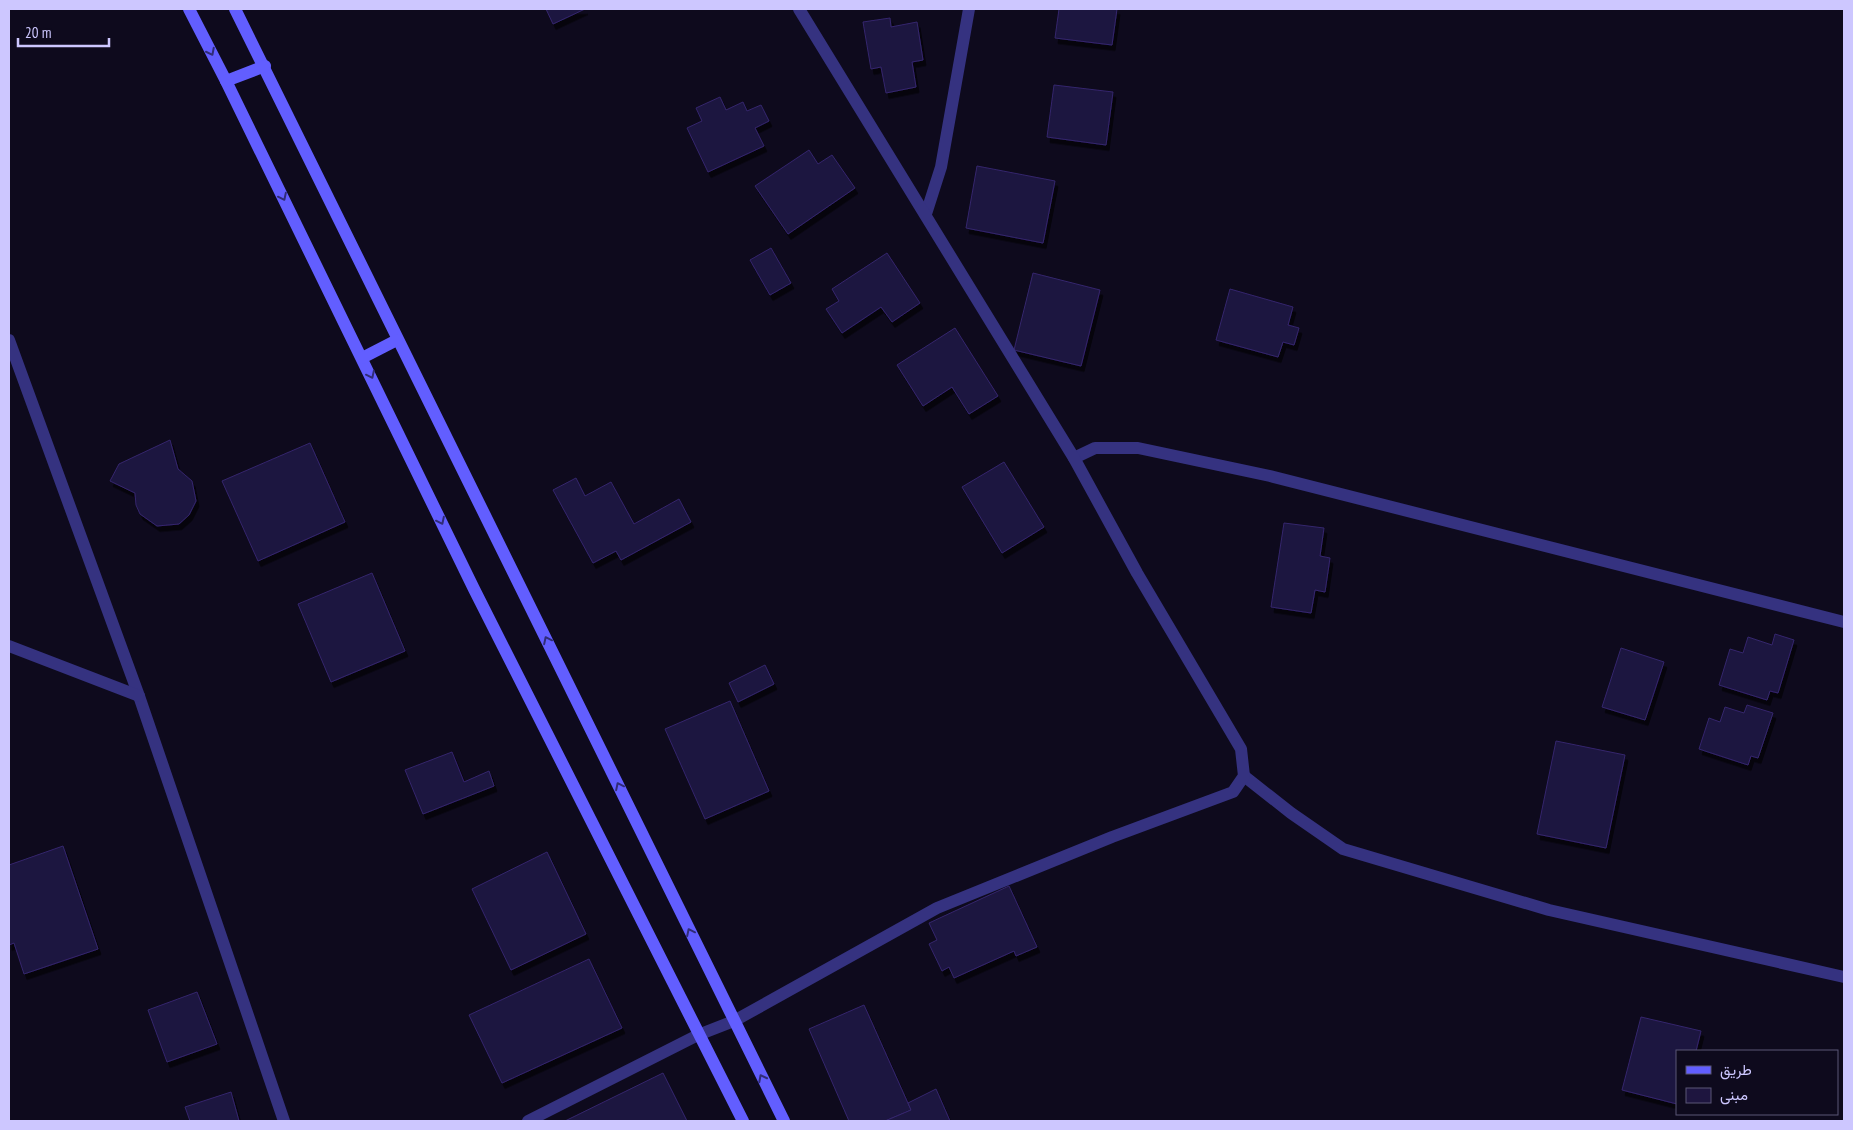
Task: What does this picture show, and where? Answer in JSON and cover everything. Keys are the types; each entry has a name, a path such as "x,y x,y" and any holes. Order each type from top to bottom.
{"main road":[{"path":"189,9 479,598 743,1121"},
{"path":"235,9 265,66 397,340 452,447 784,1121"},
{"path":"226,81 265,66"},
{"path":"362,358 397,340"}],"street":[{"path":"528,1121 698,1035 734,1021 937,908 1112,837 1233,792 1244,776 1240,749 1137,573 1074,458 799,9"},
{"path":"926,214 941,167 969,9"},
{"path":"9,340 139,696 284,1121"},
{"path":"1074,458 1095,448 1138,448 1270,476 1844,622"},
{"path":"9,646 139,696"},
{"path":"1244,776 1291,813 1343,849 1549,910 1844,977"}],"building":[{"path":"546,9 585,9 553,24"},
{"path":"1059,9 1117,9 1112,45 1055,38"},
{"path":"890,18 891,27 917,22 923,60 912,62 916,87 886,93 881,67 871,69 863,22"},
{"path":"1054,85 1113,92 1106,145 1047,137"},
{"path":"720,97 726,110 743,102 747,111 761,105 769,121 755,128 764,146 708,172 687,128 702,121 696,108"},
{"path":"809,150 818,164 832,155 855,188 788,234 755,186"},
{"path":"977,166 1055,181 1043,243 966,228"},
{"path":"771,248 791,283 770,295 750,260"},
{"path":"887,253 920,303 892,322 881,307 842,333 826,309 839,301 832,289"},
{"path":"1033,273 1100,290 1081,366 1014,350"},
{"path":"1230,289 1293,307 1288,325 1299,328 1294,345 1283,342 1278,357 1216,340"},
{"path":"955,328 998,396 969,414 952,387 923,406 897,365"},
{"path":"170,440 178,469 192,481 196,501 189,515 179,524 157,526 140,514 136,505 135,493 110,481 119,464"},
{"path":"310,443 345,522 258,561 222,481"},
{"path":"1004,462 1044,527 1002,553 962,487"},
{"path":"576,478 585,496 611,482 634,524 679,499 691,522 621,560 616,551 593,563 553,490"},
{"path":"1284,523 1324,528 1320,556 1330,558 1325,592 1315,590 1311,613 1271,607"},
{"path":"372,573 405,651 331,682 298,604"},
{"path":"1775,634 1794,640 1778,693 1770,691 1767,700 1719,685 1730,649 1743,653 1748,637 1772,645"},
{"path":"1621,648 1664,662 1645,720 1602,707"},
{"path":"765,665 774,684 738,702 729,683"},
{"path":"730,701 769,791 705,819 665,729"},
{"path":"1747,705 1773,713 1758,758 1751,756 1748,765 1699,749 1709,718 1720,722 1725,707 1744,713"},
{"path":"1556,741 1625,755 1606,848 1537,834"},
{"path":"452,752 464,782 489,771 494,786 423,814 405,770"},
{"path":"63,846 98,949 24,974 14,943 9,945 9,865"},
{"path":"547,852 586,934 511,970 472,889"},
{"path":"1009,886 1037,947 1016,956 1014,951 954,978 949,967 942,971 929,944 937,940 929,923"},
{"path":"589,959 622,1028 502,1083 469,1015"},
{"path":"197,992 217,1044 167,1062 148,1010"},
{"path":"864,1005 911,1110 885,1121 849,1121 809,1029"},
{"path":"1641,1017 1701,1031 1696,1050 1676,1050 1676,1104 1622,1090"},
{"path":"663,1073 687,1121 565,1121"},
{"path":"936,1089 950,1121 885,1121 911,1110 908,1103"},
{"path":"231,1092 239,1121 190,1121 185,1107"}]}
